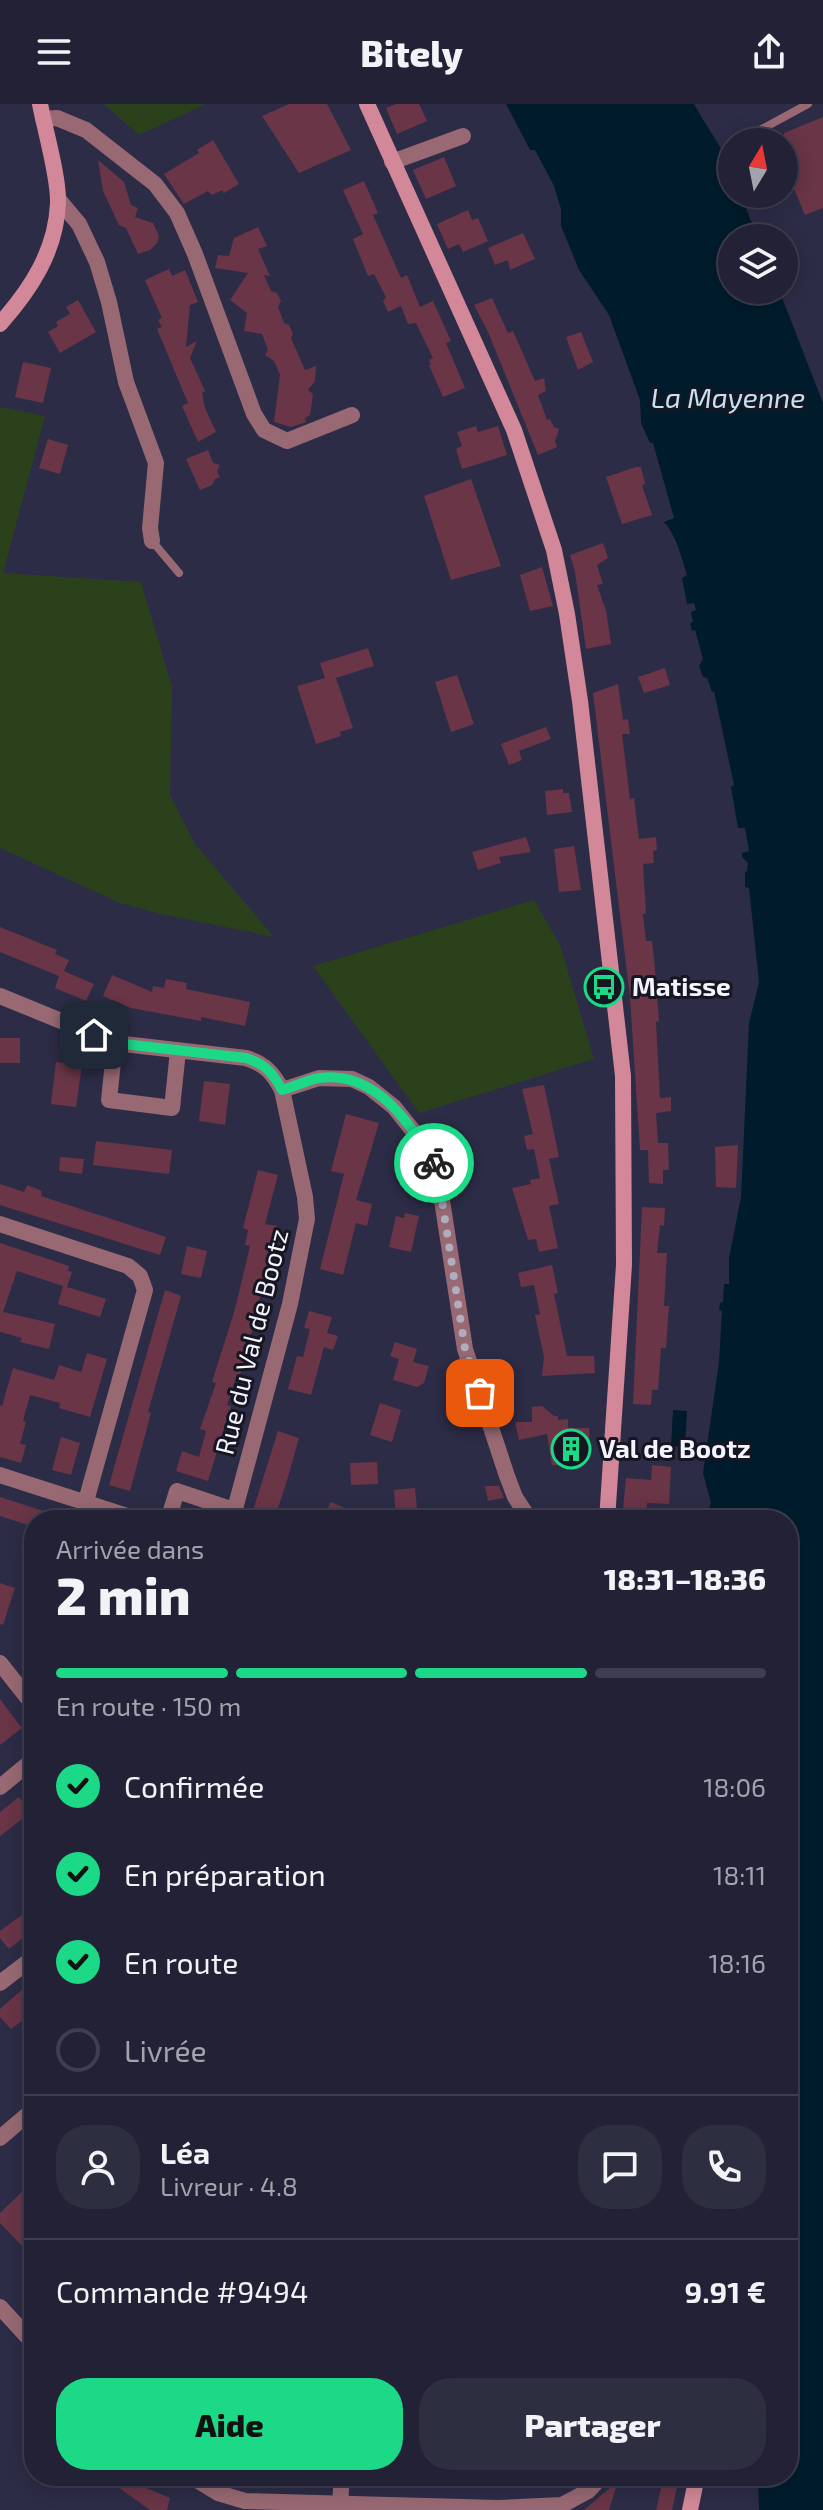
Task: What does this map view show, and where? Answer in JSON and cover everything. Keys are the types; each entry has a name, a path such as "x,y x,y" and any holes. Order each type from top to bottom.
{"main road":[{"path":"367,104 514,430 554,550 567,614 580,701 623,1076 624,1265 608,1510"},
{"path":"0,324 32,286 55,228 58,199 41,112"},
{"path":"690,2510 695,2486"}],"street":[{"path":"41,112 86,130 155,184 177,213 254,414 264,430 287,441 352,415"},
{"path":"392,162 463,136"},
{"path":"58,199 79,224 97,262 126,382 156,463 150,528 152,541"},
{"path":"0,996 115,1043 246,1058 262,1063 275,1075 282,1090 319,1078 352,1079 369,1087 394,1107 437,1168 465,1349 507,1476 523,1510"},
{"path":"115,1043 109,1100 172,1108 178,1051"},
{"name":"Rue du Val de Bootz","path":"234,1510 290,1304 307,1219 282,1090"},
{"path":"0,1224 128,1266 140,1276 145,1290 86,1501"},
{"path":"0,1475 112,1510"},
{"name":"Rue du Val de Bootz","path":"171,1510 177,1491 221,1510"},
{"path":"0,1663 24,1693"},
{"path":"0,1787 24,1767"},
{"path":"2,1983 24,1965"},
{"path":"0,2138 24,2118"},
{"path":"0,2307 24,2333"},
{"path":"206,2486 245,2501 498,2508 561,2507 593,2486"},
{"path":"340,2504 341,2486"}],"lane":[{"path":"764,128 808,104"},
{"path":"152,541 179,573"}],"green space":[{"path":"104,104 206,104 139,135"},
{"path":"0,407 45,416 3,573 141,582 172,687 170,795 195,844 274,937 120,903 0,848"},
{"path":"534,900 560,945 594,1059 419,1113 313,966"}],"water":[{"name":"La Mayenne","path":"506,104 694,104 718,144 718,208 746,208 752,224 718,224 718,304 784,304 823,403 823,2510 759,2510 758,2486 798,2486 798,1510 708,1510 711,1503 703,1473 719,1362 722,1311 719,1310 723,1302 724,1284 729,1284 729,1258 741,1197 749,1023 759,982 749,888 745,887 748,863 742,857 742,853 749,851 745,828 738,828 731,787 734,785 714,691 699,666 703,659 690,623 693,622 691,612 696,610 694,603 687,604 682,578 687,575 675,540 664,522 674,518 653,443 650,443 641,423 640,400 609,315 579,270 561,226 561,209 554,186 535,150 530,150"},
{"path":"673,1410 687,1411 685,1447 671,1446"}],"building":[{"path":"289,104 327,104 351,150 299,173 262,116"},
{"path":"396,104 419,104 427,121 397,134 386,108"},
{"path":"823,117 823,208 805,215 798,198 796,128"},
{"path":"213,140 239,184 224,193 222,190 212,195 208,191 184,204 164,174 199,153 197,150"},
{"path":"444,157 456,186 426,199 413,170"},
{"path":"98,160 124,182 131,205 138,208 135,217 153,223 159,236 150,250 138,254 126,228 119,225 103,191"},
{"path":"364,181 378,213 373,215 401,278 407,275 420,307 433,301 451,341 446,343 465,388 443,397 429,365 429,360 433,358 416,323 408,324 401,306 388,312 383,301 386,297 374,274 368,276 353,239 363,234 343,190"},
{"path":"468,210 472,220 478,218 488,241 463,252 459,244 448,249 437,224"},
{"path":"258,227 267,246 258,249 270,276 264,275 271,291 277,293 281,301 278,307 284,323 289,325 293,334 291,338 305,370 316,366 315,381 308,390 313,394 310,415 305,418 306,422 291,427 274,422 280,375 274,361 265,355 268,350 262,334 244,331 247,313 230,300 248,273 215,268 218,255 229,256 234,238"},
{"path":"523,233 535,259 510,270 508,260 495,265 488,248"},
{"path":"169,269 172,276 185,270 198,302 190,305 186,347 197,341 190,358 205,391 202,393 205,408 216,432 198,442 182,406 188,403 157,329 162,327 158,320 162,318 145,280"},
{"path":"492,298 508,333 513,331 535,381 544,378 546,391 538,395 547,420 550,419 559,429 555,441 557,447 538,455 474,305"},
{"path":"78,300 96,332 60,353 48,332 58,326 56,322 70,314 66,307"},
{"path":"581,332 593,362 578,370 566,337"},
{"path":"23,362 51,368 43,403 15,397"},
{"path":"476,426 478,432 498,426 507,455 462,469 456,449 462,446 457,432"},
{"path":"48,439 68,445 60,474 39,468"},
{"path":"208,450 213,463 220,465 217,471 220,477 200,490 186,459"},
{"path":"641,467 645,484 642,485 652,515 622,524 606,477"},
{"path":"471,479 501,566 451,580 424,496"},
{"path":"603,543 608,558 597,565 603,584 597,585 606,611 611,644 586,649 570,555"},
{"path":"542,567 553,606 530,611 520,575"},
{"path":"368,648 374,666 336,678 353,728 340,732 341,736 316,744 297,686 325,678 320,663"},
{"path":"665,668 670,685 644,693 638,677"},
{"path":"457,675 474,724 451,732 435,682"},
{"path":"618,684 623,720 628,719 630,734 622,734 630,799 634,798 639,839 656,837 654,863 643,864 646,913 643,914 646,941 652,941 654,958 660,1098 671,1097 671,1111 656,1113 658,1143 668,1143 669,1170 663,1170 663,1184 649,1183 648,1150 640,1150 630,997 593,693"},
{"path":"546,727 551,739 519,751 522,760 509,765 501,744"},
{"path":"563,789 563,793 569,793 572,812 547,815 545,791"},
{"path":"526,837 531,852 499,857 501,863 478,870 472,852"},
{"path":"574,846 581,890 559,892 554,849"},
{"path":"0,927 57,950 55,954 69,960 64,971 94,984 86,1001 55,988 59,976 0,952"},
{"path":"112,975 152,992 153,986 164,988 166,979 187,983 186,989 250,1002 245,1026 131,1008 103,996"},
{"path":"0,1038 20,1038 20,1063 0,1063"},
{"path":"56,1062 82,1065 76,1107 51,1104"},
{"path":"204,1081 230,1084 225,1125 199,1121"},
{"path":"544,1085 559,1157 549,1159 559,1204 549,1206 558,1248 539,1252 536,1239 528,1240 512,1188 531,1184 530,1180 540,1178 534,1149 527,1150 524,1136 533,1134 522,1089"},
{"path":"346,1114 379,1123 356,1200 372,1204 367,1226 356,1223 343,1275 320,1269 344,1174 331,1171"},
{"path":"96,1141 172,1150 169,1174 93,1165"},
{"path":"738,1145 736,1188 716,1187 715,1147"},
{"path":"60,1157 84,1159 82,1174 59,1171"},
{"path":"258,1170 278,1175 265,1224 277,1226 245,1360 227,1405 231,1406 208,1481 176,1471 182,1451 199,1457 206,1431 200,1429 216,1383 212,1382 235,1309 250,1246 245,1245 248,1230 243,1228"},
{"path":"0,1184 24,1192 27,1185 42,1191 41,1196 166,1237 160,1255 0,1205"},
{"path":"642,1207 665,1208 657,1253 667,1253 664,1306 669,1306 666,1348 661,1348 658,1390 652,1390 651,1405 633,1404"},
{"path":"405,1213 419,1216 411,1252 389,1247 396,1216 404,1218"},
{"path":"0,1243 69,1266 68,1271 72,1272 67,1287 106,1299 100,1317 58,1304 63,1286 17,1271 3,1312 55,1324 49,1349 20,1342 22,1338 0,1332"},
{"path":"187,1246 207,1251 201,1278 181,1274"},
{"path":"552,1265 558,1293 554,1294 567,1356 594,1356 595,1373 542,1376 544,1357 535,1315 540,1314 534,1285 521,1287 518,1273"},
{"path":"165,1290 181,1296 148,1412 151,1413 130,1491 109,1485"},
{"path":"309,1311 332,1317 327,1333 338,1336 333,1350 324,1347 311,1395 288,1389 297,1356 303,1357 310,1329 304,1328"},
{"path":"395,1342 417,1349 413,1362 429,1366 424,1383 417,1387 393,1380 399,1359 390,1356"},
{"path":"87,1353 107,1359 90,1417 59,1408 60,1403 30,1395 23,1421 26,1422 20,1444 26,1445 21,1463 0,1457 0,1405 13,1368 54,1380 59,1365 81,1372"},
{"path":"380,1403 401,1410 392,1442 370,1435"},
{"name":"Val de Bootz","path":"542,1406 558,1416 558,1420 568,1419 568,1428 589,1428 590,1455 565,1456 563,1465 552,1465 547,1434 519,1440 515,1422 532,1422 532,1407"},
{"path":"278,1431 299,1438 277,1510 253,1510"},
{"path":"61,1437 80,1443 71,1475 52,1470"},
{"path":"377,1462 378,1484 351,1485 350,1463"},
{"path":"652,1465 671,1467 669,1504 647,1503 647,1510 623,1510 626,1478 651,1480"},
{"path":"485,1486 499,1486 504,1498 488,1501"},
{"path":"415,1488 417,1510 395,1510 394,1490"},
{"path":"0,1497 40,1510 24,1510 24,1524 0,1516"},
{"path":"331,1502 350,1510 327,1510"},
{"path":"0,1583 15,1588 3,1625 0,1624"},
{"path":"0,1699 22,1728 0,1745"},
{"path":"19,1797 24,1803 24,1817 0,1836 0,1812"},
{"path":"24,1913 24,1937 9,1949 0,1938 0,1931"},
{"path":"24,1988 24,2019 11,2029 0,2017 0,2009"},
{"path":"24,2190 24,2248 0,2223 0,2213"},
{"path":"117,2486 147,2486 170,2498 167,2510 150,2510"},
{"path":"612,2486 616,2486 609,2510 584,2510"},
{"path":"662,2486 677,2487 672,2510 656,2510"}],"way so far":[{"path":"434,1163 465,1349 480,1393"}],"place":[{"name":"Matisse","path":"604,987"},
{"name":"Val de Bootz","path":"571,1449"}],"route":[{"path":"94,1035 115,1043 246,1058 262,1063 275,1075 282,1090 319,1078 352,1079 369,1087 394,1107 434,1163"}]}
